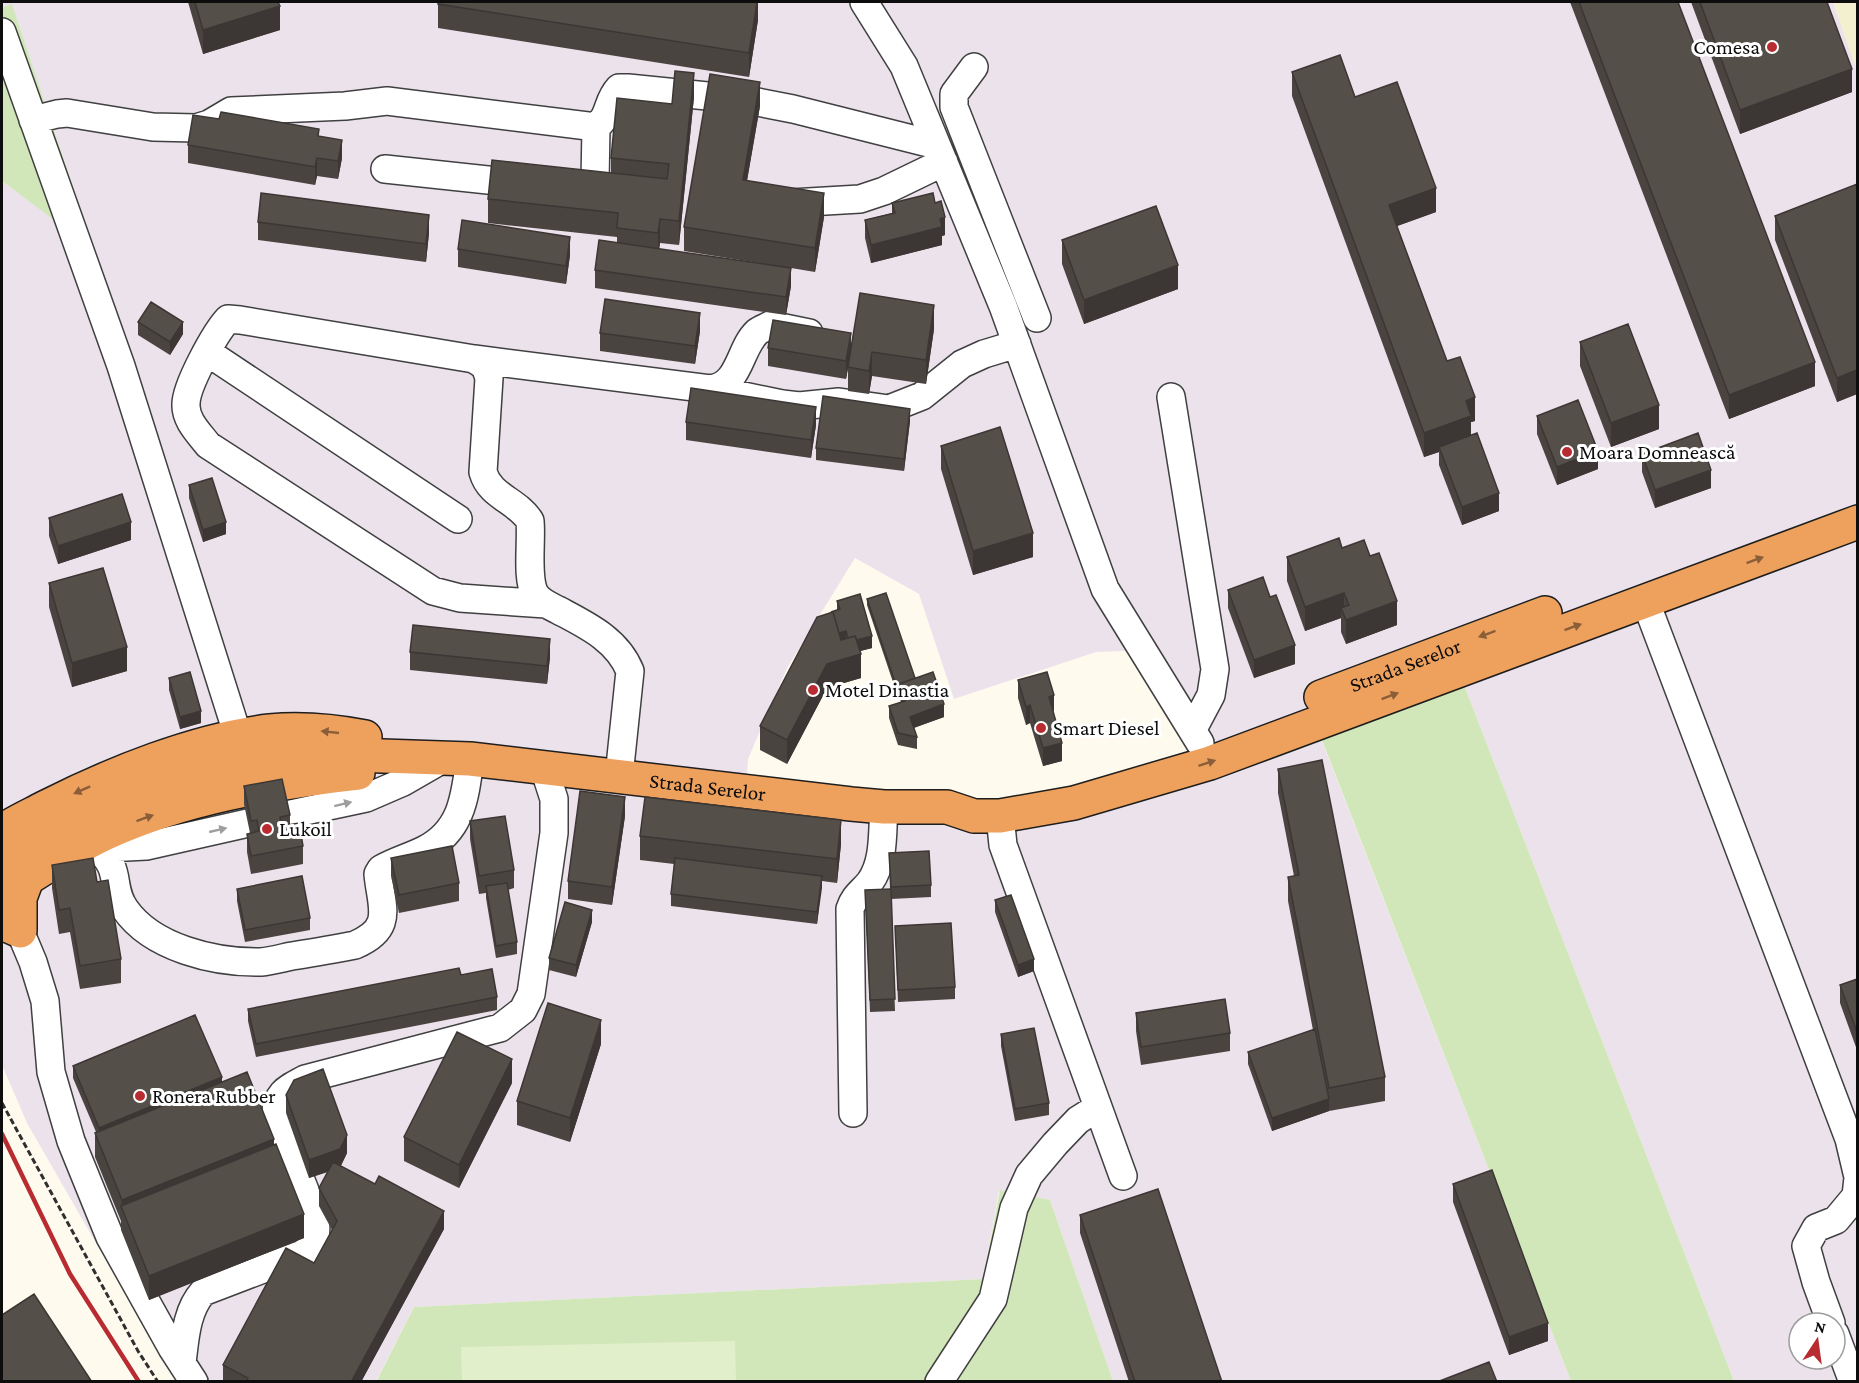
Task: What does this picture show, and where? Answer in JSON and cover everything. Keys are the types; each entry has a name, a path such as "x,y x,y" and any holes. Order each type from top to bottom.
{"highway":[{"name":"Strada Serelor","path":"947,807 972,798 1018,794 1103,774 1197,736 1439,652 1857,499"},
{"name":"Strada Serelor","path":"470,759 884,807 947,807 975,816 1000,816 1074,803 1210,763 1857,522"},
{"path":"3,825 124,771 238,736 270,731 324,731 355,735 470,759"},
{"path":"10,880 72,822 112,802 193,773 276,758 324,754 470,759"},
{"path":"10,880 87,848 141,819 194,801 254,787 470,759"},
{"path":"10,880 20,898 11,927"}],"street":[{"path":"864,2 904,66 1017,344 1105,589 1197,736"},
{"path":"2,32 121,366 238,736"},
{"path":"974,67 954,94 954,107 1037,318"},
{"path":"385,170 579,189 591,187 595,182 596,127 604,120 612,95 619,88 628,88 747,100 944,164 980,172"},
{"path":"33,120 67,113 153,127 195,128 209,124 231,111 345,106 387,101 596,127"},
{"path":"791,203 860,199 884,191 944,164"},
{"path":"546,604 460,598 433,591 208,445 194,427 186,404 190,388 218,329 228,319 240,320 474,359 710,389 791,405 838,402 889,409 922,396 962,364 984,354 1017,344"},
{"path":"710,389 719,388 728,381 758,332 770,325 829,337"},
{"path":"207,351 458,519"},
{"path":"474,359 485,366 489,378 483,472 491,489 525,513 530,521 531,582 536,596 546,604 588,626 610,642 624,657 630,671 619,776"},
{"path":"1171,397 1215,669 1211,695 1197,736"},
{"path":"1645,600 1849,1138 1857,1178 1856,1196 1836,1220 1816,1228 1806,1246 1827,1311"},
{"path":"87,848 111,862 118,896 124,908 136,922 149,932 185,949 237,961 263,962 355,945 367,940 376,931 384,915 378,874 381,869 426,849 441,839 453,824 465,801 470,759"},
{"path":"286,815 366,798 403,782 436,763"},
{"path":"188,1372 191,1311 202,1292 302,1254 309,1250 315,1239 317,1230 315,1216 276,1117 276,1106 280,1095 304,1079 500,1028 523,1010 531,994 554,832 554,799 544,768"},
{"path":"852,1113 850,909 853,899 870,882 880,858 884,807"},
{"path":"1000,816 1003,845 1123,1176"},
{"path":"87,848 146,846 248,823"},
{"path":"11,927 33,962 45,1001 51,1072 71,1141 110,1236 188,1372"},
{"path":"939,1382 993,1299 1014,1208 1029,1175 1078,1120 1097,1108"},
{"path":"1847,1366 1853,1382"}],"path":[{"path":"2,1103 133,1341 158,1382"}],"shaded area":[{"path":"2,2 1833,2 1858,71 1857,1381 1734,1381 1462,680 1320,736 1571,1381 1113,1381 1050,1200 999,1191 983,1279 414,1307 376,1381 178,1381 166,1365 27,1123 2,1065 2,181 94,249 12,5 2,8","holes":["855,558 919,594 954,699 1096,652 1147,650 1224,767 952,824 745,805 748,759 787,668"]},
{"path":"1833,2 1857,2 1857,71"}],"green space":[{"path":"12,4 94,250 2,181 2,8"},
{"path":"1462,680 1734,1381 1571,1381 1320,735"},
{"path":"1000,1190 1050,1200 1113,1381 376,1382 414,1307 983,1279"},
{"path":"735,1341 736,1381 462,1381 461,1347"}],"building":[{"path":"195,2 278,2 280,6 203,30"},
{"path":"438,2 757,2 749,53 438,4"},
{"path":"1579,2 1678,2 1815,362 1729,395"},
{"name":"Comesa","path":"1700,2 1827,2 1852,69 1740,110"},
{"path":"1340,55 1355,97 1397,82 1436,188 1389,205 1447,361 1460,357 1475,397 1466,401 1471,416 1424,433 1292,72"},
{"path":"675,71 694,73 679,221 660,219 658,233 617,228 618,213 488,199 492,160 667,179 669,164 611,158 617,98 672,104"},
{"path":"710,74 760,82 743,180 824,193 815,248 684,227"},
{"path":"221,112 319,129 318,136 342,140 338,161 317,158 315,167 188,145 193,115 219,119"},
{"path":"1857,184 1857,370 1837,378 1775,216"},
{"path":"261,193 429,215 426,244 258,222"},
{"path":"933,193 935,203 941,201 945,217 940,219 942,227 871,245 865,220 895,213 892,203"},
{"path":"1156,206 1178,265 1084,300 1062,240"},
{"path":"462,220 570,237 566,266 458,249"},
{"path":"599,240 791,268 786,297 595,270"},
{"path":"860,293 934,305 926,360 872,352 869,371 848,367"},
{"path":"605,299 700,313 695,346 600,333"},
{"path":"151,302 183,322 170,342 138,322"},
{"path":"773,320 851,333 846,361 768,348"},
{"path":"1628,324 1659,405 1611,423 1580,342"},
{"path":"691,388 816,407 811,440 686,422"},
{"path":"823,396 910,409 904,459 816,448"},
{"path":"1578,400 1598,451 1557,467 1537,416"},
{"path":"1000,427 1033,533 973,551 941,446"},
{"path":"1477,433 1499,493 1462,507 1439,447"},
{"path":"1698,433 1711,470 1655,490 1642,454"},
{"path":"212,478 226,522 203,530 189,485"},
{"path":"122,494 131,522 58,546 49,518"},
{"path":"1339,538 1342,548 1364,540 1370,556 1379,553 1397,601 1346,620 1341,608 1349,605 1344,593 1305,607 1287,557"},
{"path":"103,568 127,647 72,663 49,583"},
{"path":"1263,577 1270,597 1276,595 1295,645 1254,660 1228,590"},
{"path":"886,593 915,678 899,684 897,688 867,599"},
{"path":"860,594 872,636 857,640 855,636 848,638 846,631 839,633 833,612 831,612 840,609 837,601"},
{"path":"833,612 841,640 855,636 861,654 827,664 787,740 760,726 817,617"},
{"path":"413,625 550,639 547,666 410,652"},
{"path":"190,672 201,711 180,717 169,678"},
{"path":"933,672 944,704 910,717 917,737 898,733 889,706 905,701 899,684"},
{"path":"1047,672 1054,695 1049,697 1062,743 1043,748 1030,705 1026,707 1018,680"},
{"path":"1322,760 1385,1077 1329,1088 1288,877 1299,875 1278,769"},
{"path":"282,779 290,815 280,817 281,826 299,823 303,846 251,856 247,834 259,831 257,820 251,821 244,786"},
{"path":"580,791 625,797 612,887 568,881"},
{"path":"645,797 841,820 837,859 640,836"},
{"path":"505,816 514,870 479,876 470,821"},
{"path":"452,846 459,883 399,895 391,858"},
{"path":"929,851 931,885 891,887 889,853"},
{"path":"93,858 97,882 108,880 121,959 80,966 70,908 59,910 52,865"},
{"path":"675,858 822,876 817,912 671,894"},
{"path":"302,876 310,918 245,930 237,889"},
{"path":"507,883 517,942 496,946 486,886"},
{"path":"891,889 895,999 870,1000 865,890"},
{"path":"1011,895 1034,959 1018,965 995,900"},
{"path":"565,902 592,910 576,965 549,958"},
{"path":"951,923 955,987 898,990 895,926"},
{"path":"459,968 461,975 492,969 497,997 256,1044 248,1009"},
{"path":"1857,979 1857,1032 1840,985"},
{"path":"1225,999 1230,1033 1141,1047 1136,1013"},
{"path":"548,1003 601,1020 570,1118 517,1101"},
{"path":"195,1015 222,1077 99,1128 73,1066"},
{"path":"1034,1028 1049,1103 1015,1109 1001,1034"},
{"path":"1315,1029 1329,1099 1272,1118 1248,1052"},
{"path":"457,1032 512,1059 459,1165 404,1137"},
{"path":"323,1069 347,1135 340,1149 309,1160 286,1095 294,1080"},
{"path":"247,1072 274,1139 122,1200 95,1133"},
{"path":"276,1144 304,1214 149,1276 121,1206"},
{"path":"333,1162 375,1184 379,1176 444,1211 351,1382 246,1382 248,1378 223,1365 286,1248 314,1263 337,1221 319,1188"},
{"path":"1492,1170 1548,1323 1509,1337 1453,1184"},
{"path":"1158,1189 1222,1382 1135,1382 1080,1215"},
{"path":"34,1294 92,1382 2,1382 2,1315"},
{"path":"1489,1362 1497,1382 1437,1382"}],"railway":[{"path":"2,1134 70,1274 139,1382"}],"place":[{"name":"Comesa","path":"1772,47"},
{"name":"Moara Domnească","path":"1567,452"},
{"name":"Motel Dinastia","path":"813,690"},
{"name":"Smart Diesel","path":"1041,728"},
{"name":"Lukoil","path":"267,829"},
{"name":"Ronera Rubber","path":"140,1096"}]}
